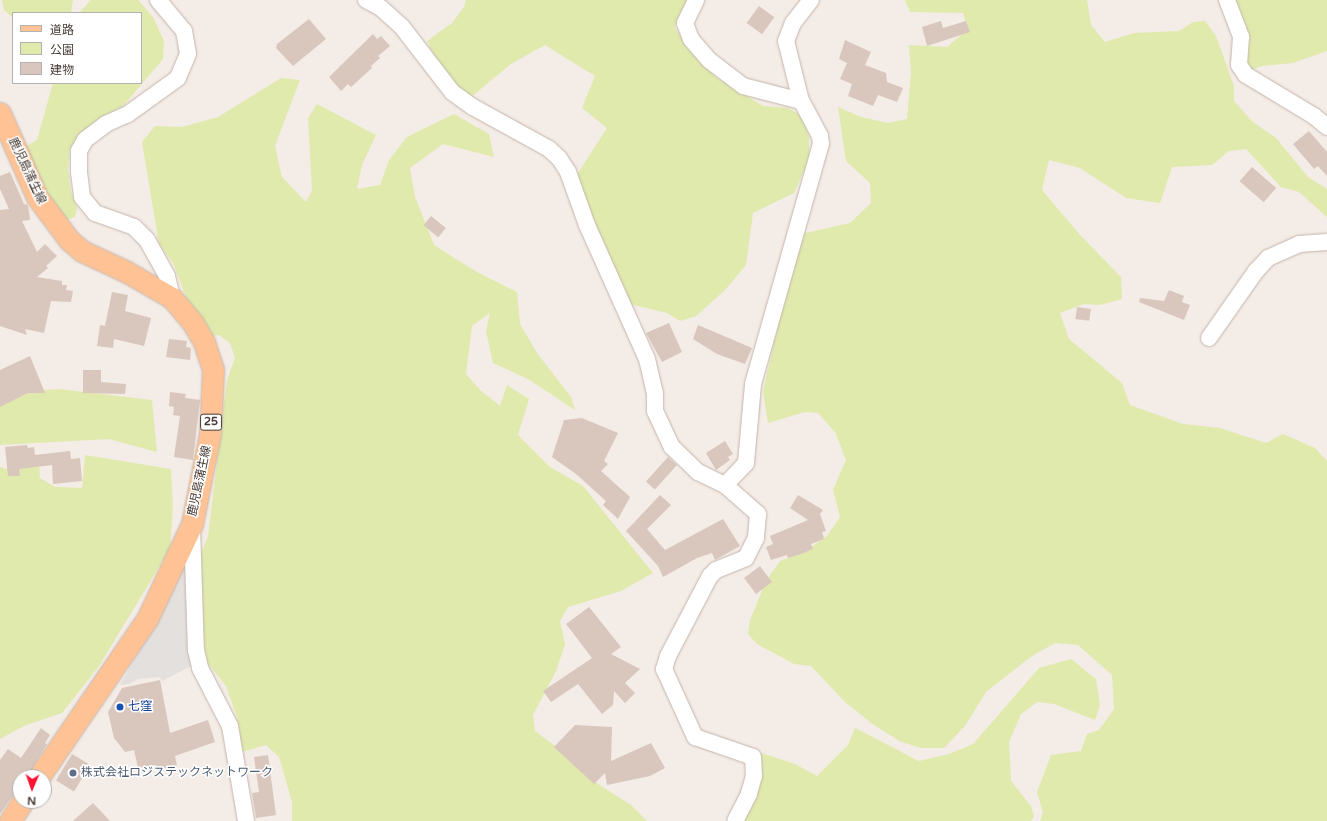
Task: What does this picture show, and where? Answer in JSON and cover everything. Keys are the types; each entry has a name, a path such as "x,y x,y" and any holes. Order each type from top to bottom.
{"main road":[{"name":"鹿児島蒲生線","path":"0,113 37,198 69,240 82,251 127,272 172,298 193,323 204,342 213,370 210,434 192,524 147,619 44,769"},
{"path":"10,821 18,809"}],"street":[{"path":"158,0 184,31 188,54 178,78 128,114 106,124 85,140 79,150 79,172 82,197 95,213 134,227 147,240 167,276 172,298"},
{"path":"366,0 381,8 402,27 452,92 473,107 549,149 560,158 568,172 587,225 646,360 655,394 655,411 672,447 698,472 725,485 758,514 756,538 746,558 716,570 710,576 668,656 664,669 696,737 753,757 752,782 735,821"},
{"path":"696,0 686,23 691,39 709,60 743,86 801,101"},
{"path":"725,485 746,462 753,384 821,144 820,136 801,101 786,40 793,23 811,0"},
{"path":"1227,0 1241,36 1239,65 1246,75 1314,116 1327,127"},
{"path":"1209,338 1256,271 1268,258 1298,244 1327,242"},
{"path":"192,524 196,650 200,668 230,726 246,821"}],"green space":[{"path":"2,0 73,0 71,12 12,12 12,17 4,10"},
{"path":"91,0 138,0 153,17 164,41 163,59 142,84 142,12 80,12"},
{"path":"466,0 688,0 677,20 675,28 693,54 717,78 763,106 788,108 802,116 809,136 809,159 794,193 753,213 746,265 725,290 696,316 680,321 667,313 630,304 583,205 578,173 607,128 582,108 595,76 545,45 511,64 471,97 463,95 442,73 427,41 452,23 464,7"},
{"path":"905,0 1087,0 1091,25 1105,42 1134,33 1179,31 1193,22 1205,21 1216,36 1234,86 1234,101 1253,122 1276,138 1308,177 1327,189 1327,217 1299,192 1281,187 1246,149 1229,151 1212,165 1172,167 1160,203 1126,198 1080,168 1049,160 1042,190 1080,235 1121,277 1122,299 1100,305 1084,304 1060,313 1069,339 1122,383 1130,405 1183,424 1220,428 1266,443 1283,434 1315,448 1327,461 1327,821 1040,821 1043,813 1037,792 1051,755 1081,751 1087,734 1099,730 1114,709 1112,675 1078,645 1055,643 1032,656 986,692 965,726 944,748 921,748 901,742 874,725 845,702 811,666 794,664 757,644 748,634 750,620 766,581 780,561 804,552 827,536 840,517 833,490 846,460 835,432 818,413 805,412 768,423 763,392 786,289 805,233 850,223 871,203 870,183 846,161 838,107 861,117 888,123 907,119 911,73 909,45 947,47 968,29 963,13 910,12"},
{"path":"1232,0 1327,0 1327,51 1293,63 1262,66 1246,72"},
{"path":"281,78 300,80 275,146 282,177 306,202 312,190 308,118 317,104 376,135 362,165 357,189 380,185 389,160 407,137 454,114 489,134 494,157 443,144 410,168 415,197 434,245 475,271 517,292 520,324 537,353 571,397 575,410 528,379 493,363 486,331 490,313 472,326 466,374 480,390 500,406 507,385 529,399 518,435 550,467 583,486 653,573 621,591 568,607 560,621 565,644 556,671 533,715 535,731 567,755 598,784 631,805 647,821 292,821 292,802 279,757 266,745 242,752 237,717 226,686 206,661 197,564 208,536 227,380 235,358 230,343 219,335 209,336 188,302 173,263 159,244 142,142 155,126 182,127 218,117"},
{"path":"53,84 142,84 124,105 82,132 70,149 68,170 71,191 77,208 75,217 64,221 50,205 25,147 37,140"},
{"path":"59,389 152,400 157,452 109,439 0,445 0,402 18,392"},
{"path":"85,455 171,469 173,507 170,549 99,666 62,713 24,726 0,739 0,467 6,469 39,464 40,478 55,487 82,488"},
{"path":"1071,659 1096,679 1100,705 1095,720 1054,704 1037,702 1021,714 1009,742 1011,781 1031,806 1034,816 1031,821 730,821 738,808 761,753 795,764 817,776 848,745 855,728 919,761 949,754 973,744 1039,668"}],"shaded area":[{"path":"188,548 193,665 162,681 160,677 138,679 130,684 120,685 137,655 136,645"}],"building":[{"path":"759,6 774,17 762,34 747,23"},
{"path":"309,19 326,39 293,66 276,48 277,44"},
{"path":"941,21 943,28 966,21 970,32 927,46 922,27"},
{"path":"373,34 377,39 381,36 390,46 378,56 380,58 371,66 372,68 351,87 348,84 341,91 329,77"},
{"path":"845,40 871,52 865,65 886,73 887,82 903,88 897,102 878,95 873,106 848,96 852,84 840,79 847,63 839,59"},
{"path":"1309,131 1327,152 1327,176 1318,166 1314,169 1293,144"},
{"path":"1252,167 1276,188 1264,202 1240,181"},
{"path":"10,172 24,204 28,205 30,220 22,221 37,252 45,244 57,256 46,266 48,268 37,277 62,281 62,285 67,285 66,290 73,291 71,302 51,301 44,333 25,329 27,335 0,326 0,210 9,209 0,189 0,176"},
{"path":"431,216 446,228 438,237 423,225"},
{"path":"1169,290 1184,296 1182,302 1190,305 1184,320 1139,302 1140,298 1164,301"},
{"path":"112,292 128,295 125,311 151,318 144,346 114,339 113,348 97,346 100,325 105,326"},
{"path":"1077,307 1091,309 1089,321 1075,319"},
{"path":"669,323 682,352 662,362 646,333"},
{"path":"698,325 752,348 745,364 717,354 693,339"},
{"path":"169,339 187,341 186,347 191,348 190,360 166,357"},
{"path":"30,356 45,393 28,393 0,407 0,370"},
{"path":"83,370 101,370 101,382 126,384 125,394 83,393"},
{"path":"170,392 186,394 185,398 200,400 193,460 174,457 180,416 173,415 174,407 169,406"},
{"path":"582,418 618,433 604,461 608,464 601,471 630,497 618,519 603,505 606,501 576,474 552,457 564,420"},
{"path":"725,441 733,454 728,457 730,460 716,470 706,453"},
{"path":"27,445 28,448 34,447 35,455 70,451 71,459 80,458 82,481 53,484 52,465 19,469 20,476 8,476 5,447"},
{"path":"668,457 677,465 655,490 646,482"},
{"path":"660,495 671,505 647,529 665,550 723,519 740,546 715,560 712,553 697,558 663,577 658,566 626,531"},
{"path":"798,495 823,510 820,514 826,531 822,532 824,539 811,544 813,549 801,554 788,558 787,555 771,560 766,547 773,544 770,536 808,520 790,508"},
{"path":"760,566 772,582 756,594 744,578"},
{"path":"589,607 621,647 611,654 640,669 625,683 635,693 625,703 614,691 613,705 602,714 578,684 551,702 543,691 592,658 566,624"},
{"path":"160,680 170,733 208,720 215,742 175,756 177,766 157,770 156,765 138,768 134,750 125,752 114,738 108,712 122,688"},
{"path":"575,725 612,727 611,761 651,743 665,768 650,776 607,785 605,773 594,784 554,747"},
{"path":"41,728 50,735 45,743 47,744 32,769 12,769 12,797 0,814 0,760 8,749 21,758"},
{"name":"株式会社ロジステックネットワーク","path":"72,754 90,765 74,791 56,781"},
{"path":"268,755 276,815 256,818 252,793 259,792 254,757"},
{"path":"93,803 110,821 73,821 85,810"}],"place":[{"name":"七窪","path":"120,707"},
{"name":"株式会社ロジステックネットワーク","path":"73,773"}]}
